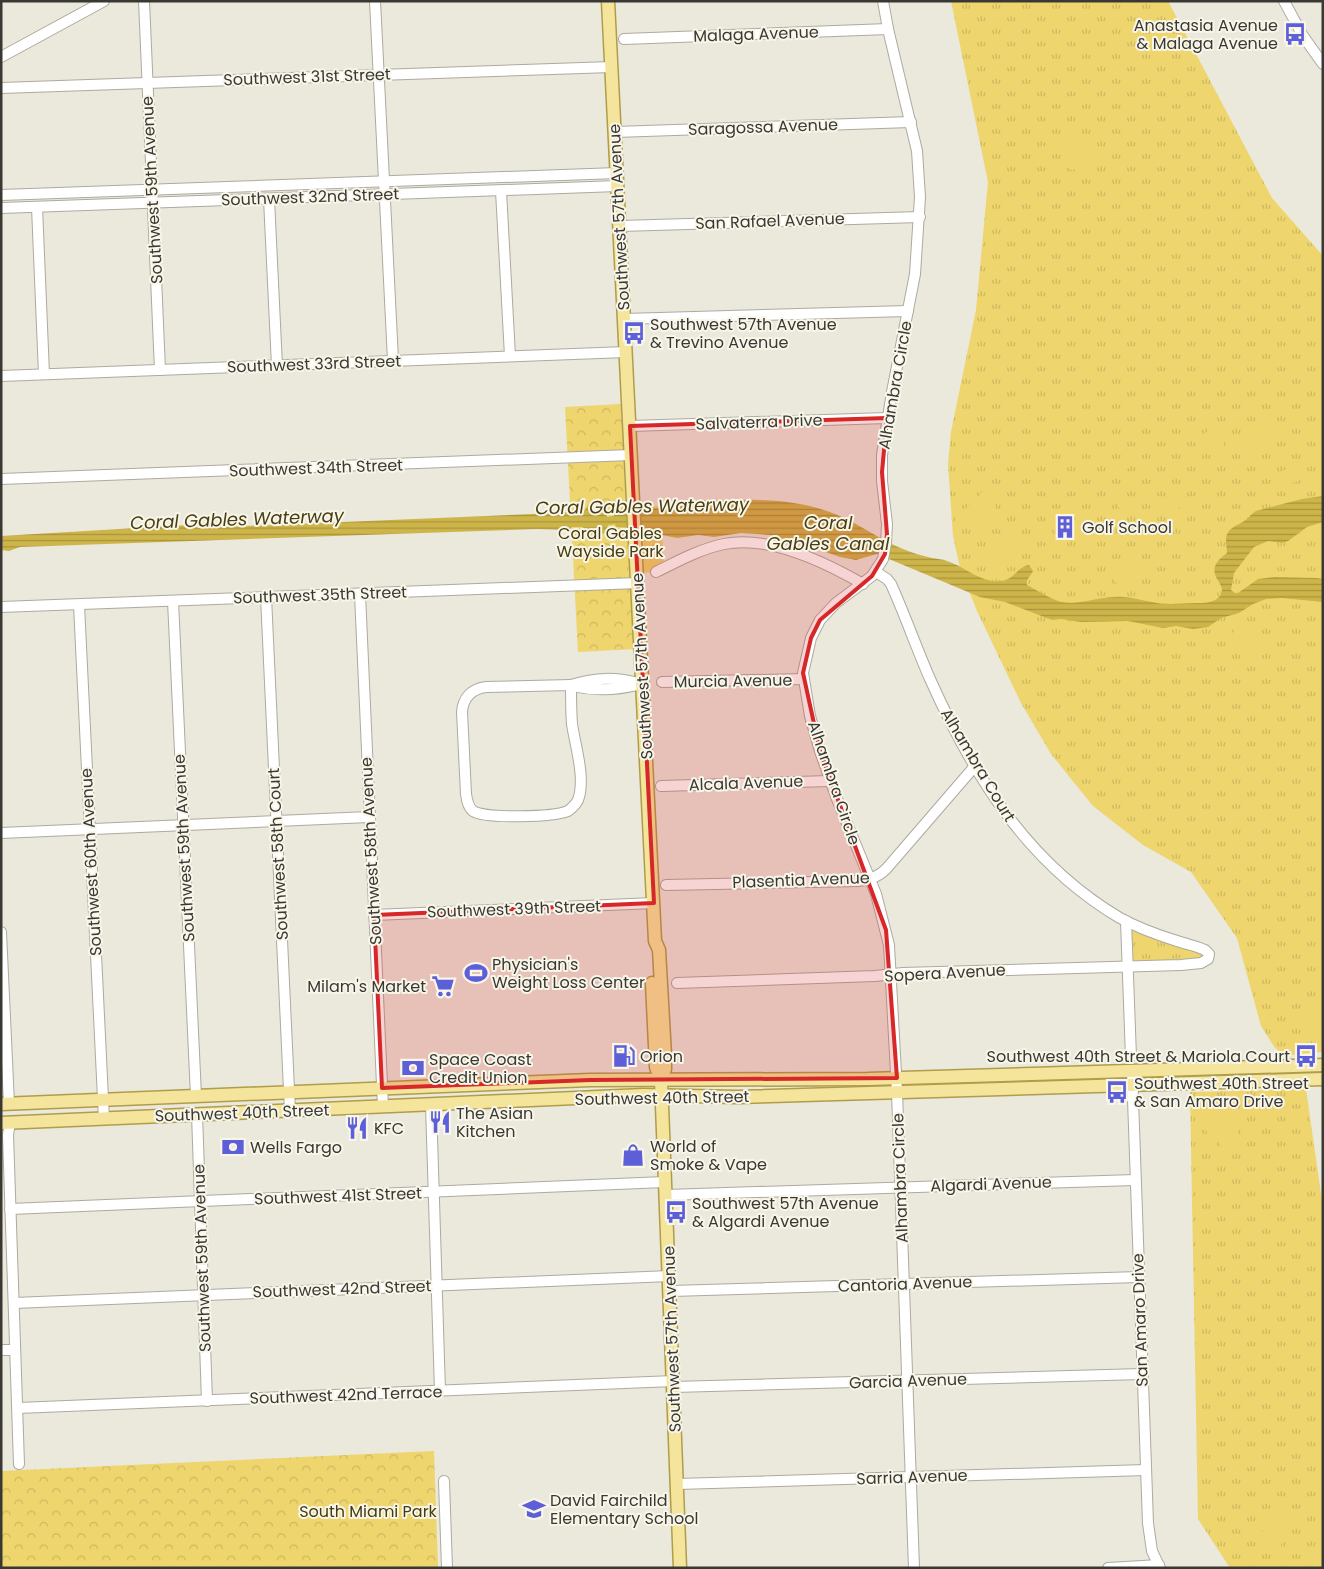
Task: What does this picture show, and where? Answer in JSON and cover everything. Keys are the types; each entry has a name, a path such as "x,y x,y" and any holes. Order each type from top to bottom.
{"main road":[{"name":"Southwest 57th Avenue","path":"608,1 654,903 655,941 651,951 665,1069 661,1080 671,1291 680,1568"},
{"name":"Southwest 40th Street","path":"4,1106 43,1102 590,1080 897,1078 1323,1065"},
{"name":"Southwest 40th Street","path":"6,1122 662,1095 738,1097 1323,1079"},
{"path":"481,1102 497,1083"},
{"path":"464,1103 481,1084"},
{"path":"178,1115 196,1096"},
{"path":"6,1122 16,1113 33,1110 43,1102"}],"street":[{"path":"1,57 104,1"},
{"path":"375,1 393,360"},
{"name":"Alhambra Circle","path":"883,1 917,156 920,197 915,268 887,418 882,472 887,539 883,559 876,572 836,603 820,620 809,643 804,666 804,679 815,734 830,781 876,894 888,938 898,1092 914,1568"},
{"path":"1284,1 1295,23 1323,64"},
{"name":"Southwest 59th Avenue","path":"142,4 160,370"},
{"name":"Malaga Avenue","path":"624,39 888,28"},
{"path":"1313,50 1323,46"},
{"name":"Southwest 31st Street","path":"1,88 612,67"},
{"name":"Saragossa Avenue","path":"615,132 910,122"},
{"name":"Southwest 32nd Street","path":"1,195 384,181 617,180"},
{"name":"Southwest 32nd Street","path":"1,208 501,190 617,180"},
{"path":"501,190 510,356"},
{"path":"269,199 277,366"},
{"path":"37,207 44,374"},
{"name":"San Rafael Avenue","path":"620,226 920,217"},
{"path":"624,319 908,311"},
{"name":"Southwest 33rd Street","path":"1,376 626,352"},
{"name":"Salvaterra Drive","path":"630,426 887,418"},
{"name":"Southwest 34th Street","path":"1,480 631,455"},
{"path":"656,572 710,548 732,542 753,542 770,545 814,559 841,571 862,584"},
{"name":"Alhambra Court","path":"876,572 890,584 942,707 1007,818 1037,852 1084,894 1126,921 1155,934 1203,949 1208,952 1209,956"},
{"name":"Southwest 35th Street","path":"1,608 638,583"},
{"name":"Southwest 58th Avenue","path":"360,594 383,1107"},
{"name":"Southwest 58th Court","path":"266,597 290,1111"},
{"name":"Southwest 59th Avenue","path":"174,600 196,1096"},
{"name":"Southwest 60th Avenue","path":"79,605 104,1119"},
{"path":"570,686 580,784 578,800 573,807 563,812 542,815 488,816 473,811 468,806 466,798 462,712 468,695 486,687 570,686 588,680 623,679 642,684"},
{"name":"Murcia Avenue","path":"662,682 804,679"},
{"name":"Plasentia Avenue","path":"666,885 858,881 880,876 975,766"},
{"name":"Alcala Avenue","path":"661,786 830,781"},
{"path":"1,834 370,817"},
{"name":"Southwest 39th Street","path":"374,915 654,903"},
{"path":"1126,921 1131,1057"},
{"path":"1,932 4,1106"},
{"name":"Sopera Avenue","path":"677,983 1197,964 1207,960 1209,956"},
{"name":"San Amaro Drive","path":"1132,1070 1149,1535 1152,1551 1160,1567"},
{"path":"430,1105 440,1391"},
{"name":"Southwest 59th Avenue","path":"197,1114 207,1401"},
{"path":"6,1122 8,1135 19,1464"},
{"name":"Algardi Avenue","path":"666,1189 900,1187 1135,1180"},
{"name":"Southwest 41st Street","path":"10,1209 434,1192 666,1189"},
{"name":"Southwest 42nd Street","path":"14,1303 670,1276"},
{"name":"Cantoria Avenue","path":"671,1291 1139,1277"},
{"path":"1,1350 16,1350"},
{"name":"Garcia Avenue","path":"674,1384 907,1381 1142,1374"},
{"name":"Southwest 42nd Terrace","path":"18,1408 440,1391 674,1384"},
{"name":"Sarria Avenue","path":"678,1484 1146,1470"},
{"path":"444,1481 447,1568"},
{"path":"1108,1568 1160,1567"}],"highlighted area":[{"path":"887,418 882,472 887,534 885,554 872,576 820,620 811,638 803,673 820,751 886,930 897,1078 590,1080 382,1088 374,915 654,903 630,426"}],"green space":[{"path":"951,1 1168,1 1272,198 1323,256 1323,1052 1292,1055 1282,1053 1275,1048 1261,1026 1237,938 1191,872 1143,845 1093,806 1051,754 1021,703 977,611 960,568 953,536 948,464 951,432 976,310 988,182"},
{"path":"1070,140 1080,143 1091,151 1091,161 1087,165 1071,170 1062,164 1065,142"},
{"path":"1323,327 1323,345 1302,338 1301,328"},
{"name":"Coral Gables Wayside Park","path":"621,404 626,508 661,506 664,572 631,573 636,649 578,652 565,407"},
{"path":"1264,426 1272,431 1274,437 1271,443 1258,452 1251,452 1245,447 1243,438 1253,430"},
{"path":"1210,430 1216,431 1224,445 1218,453 1213,455 1203,449 1198,440 1200,436"},
{"path":"1125,451 1130,451 1133,457 1127,470 1119,470 1118,466"},
{"path":"1284,470 1299,474 1300,480 1293,483 1283,481 1280,475"},
{"path":"984,488 990,488 994,494 996,507 994,518 980,525 970,525 962,519 961,513 977,499"},
{"path":"1171,493 1178,495 1184,500 1182,506 1167,514 1155,513 1152,509 1153,503"},
{"path":"1123,496 1129,496 1134,501 1132,510 1123,512 1118,507 1118,501"},
{"path":"1016,540 1018,547 1010,561 998,564 988,561 987,556 990,548 1002,541"},
{"path":"1136,563 1143,566 1143,573 1130,589 1121,589 1114,577 1122,569"},
{"path":"1237,626 1248,628 1263,639 1266,646 1255,650 1235,645 1233,635"},
{"path":"1132,930 1157,940 1200,952 1203,954 1202,958 1135,961 1130,959 1130,931"},
{"path":"1303,1002 1311,1002 1323,1007 1323,1034 1304,1032"},
{"path":"1306,1089 1323,1208 1323,1568 1230,1568 1198,1519 1190,1092"},
{"path":"1226,1106 1233,1108 1238,1116 1237,1128 1241,1146 1233,1155 1229,1155 1217,1141 1210,1138 1205,1129 1212,1114"},
{"name":"South Miami Park","path":"434,1451 438,1568 1,1568 1,1471"},
{"path":"1280,1506 1288,1509 1291,1519 1285,1530 1281,1546 1277,1551 1266,1551 1261,1545 1263,1529 1276,1508"}],"water":[{"name":"Coral Gables Canal","path":"1323,496 1323,522 1307,527 1288,541 1282,543 1268,541 1254,547 1234,573 1231,590 1238,593 1258,579 1275,577 1317,578 1323,579 1323,602 1282,598 1266,599 1253,604 1239,613 1221,618 1208,627 1193,629 1176,626 1163,628 1128,621 1081,622 1061,619 1052,620 1005,602 980,597 877,554 856,560 840,557 770,535 741,533 714,537 698,535 677,538 662,535 646,528 616,527 615,524 608,525 606,532 598,535 584,531 583,527 572,527 569,530 536,529 20,547 9,551 1,550 1,536 190,525 199,528 569,512 572,515 582,514 589,504 596,502 606,503 607,517 614,516 614,506 625,511 682,506 687,503 705,500 757,500 784,502 823,510 844,518 894,545 918,554 947,561 992,581 1006,580 1024,566 1029,565 1033,571 1026,582 1027,585 1062,602 1069,603 1121,597 1162,604 1202,603 1216,600 1222,593 1222,588 1215,573 1215,567 1218,561 1227,553 1227,536 1233,527 1256,511 1302,499"}],"place":[{"name":"Anastasia Avenue & Malaga Avenue","path":"1295,34"},
{"name":"Southwest 57th Avenue & Trevino Avenue","path":"634,333"},
{"name":"Golf School","path":"1065,527"},
{"name":"Physician's Weight Loss Center","path":"476,973"},
{"name":"Milam's Market","path":"443,986"},
{"name":"Orion","path":"624,1056"},
{"name":"Southwest 40th Street & Mariola Court","path":"1306,1056"},
{"name":"Space Coast Credit Union","path":"413,1068"},
{"name":"Southwest 40th Street & San Amaro Drive","path":"1117,1092"},
{"name":"The Asian Kitchen","path":"440,1122"},
{"name":"KFC","path":"357,1128"},
{"name":"Wells Fargo","path":"233,1147"},
{"name":"World of Smoke & Vape","path":"633,1155"},
{"name":"Southwest 57th Avenue & Algardi Avenue","path":"676,1212"},
{"name":"David Fairchild Elementary School","path":"534,1509"}],"water label":[{"name":"Coral Gables Waterway","path":"642,506"},
{"name":"Coral Gables Waterway","path":"237,519"}]}
